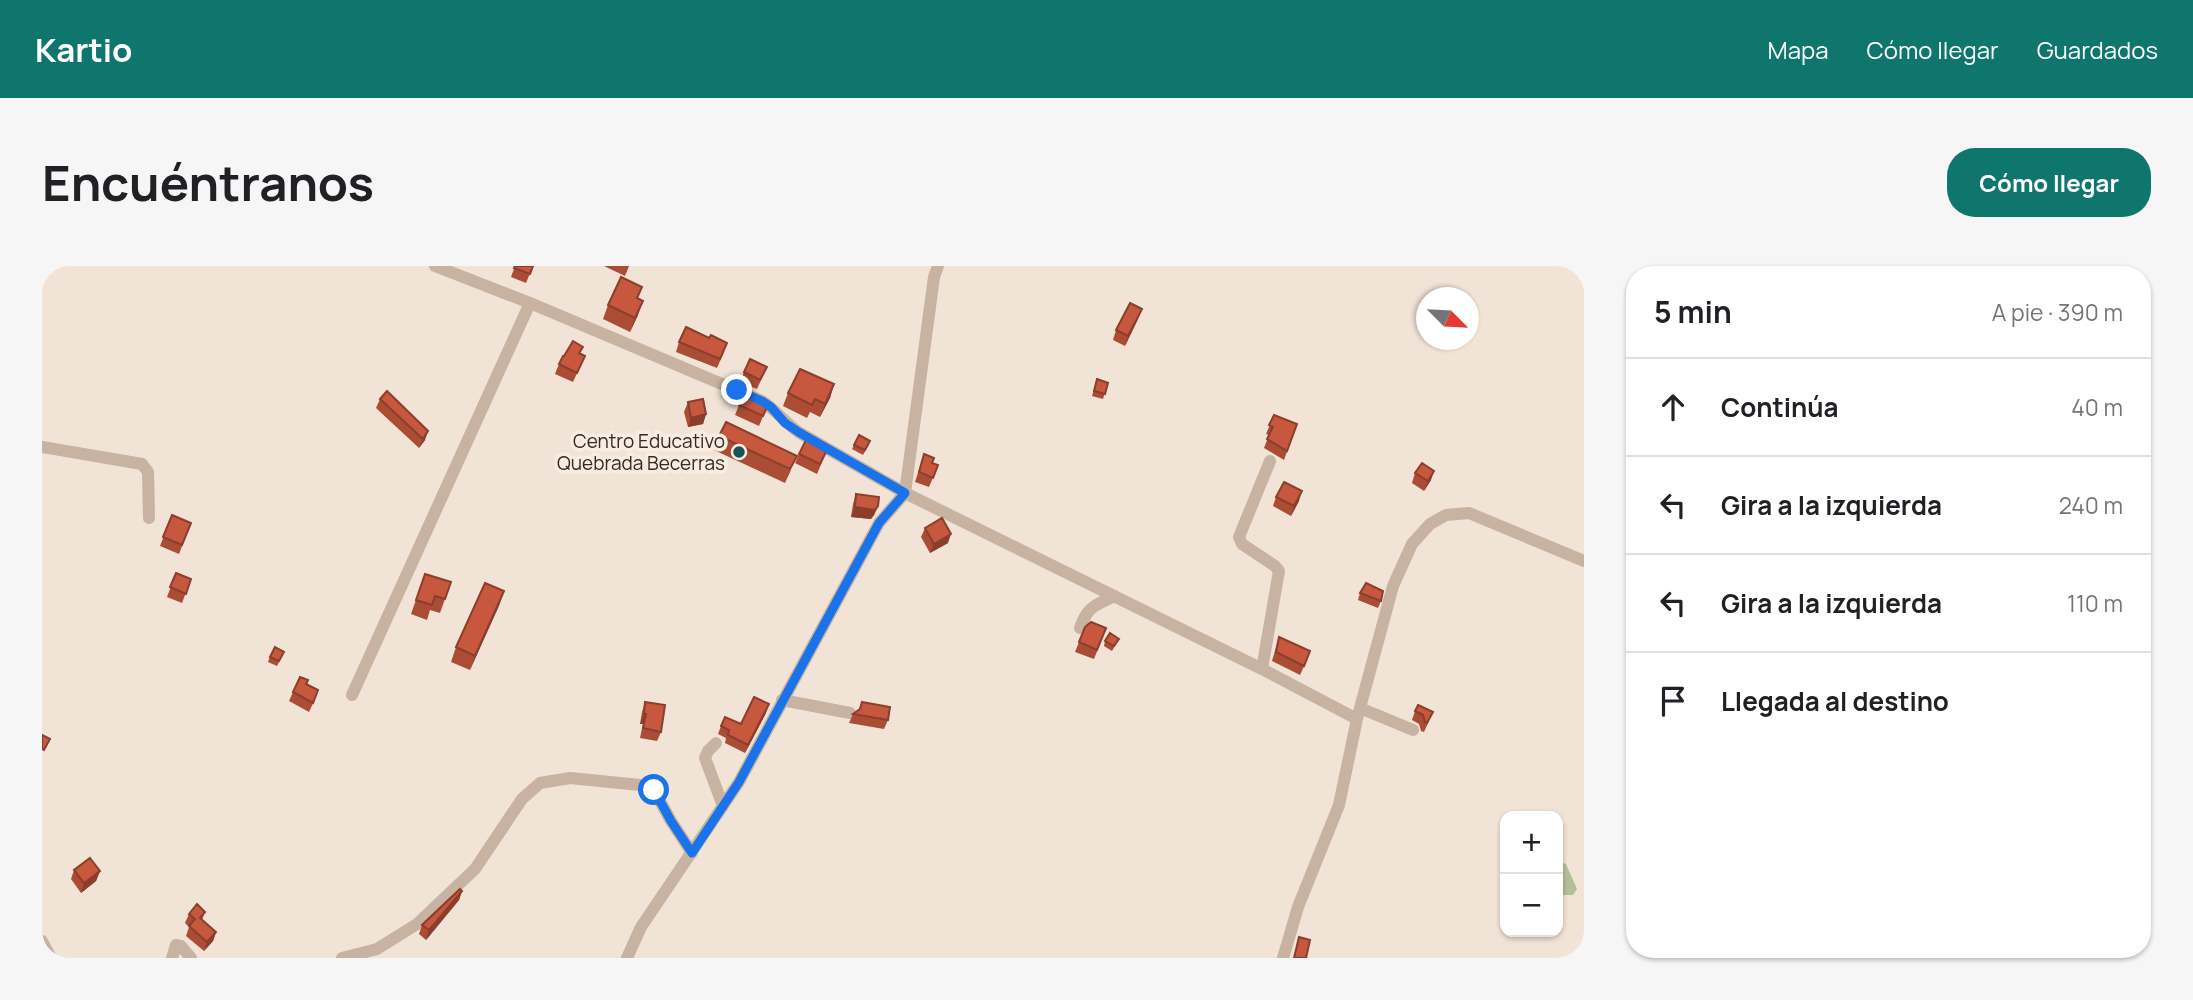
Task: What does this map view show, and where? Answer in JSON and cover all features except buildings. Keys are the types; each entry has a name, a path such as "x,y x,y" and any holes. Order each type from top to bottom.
{"street":[{"path":"435,266 762,401 800,433 905,493 1262,668 1359,713 1413,730"},
{"path":"627,958 641,927 739,782 879,523 905,493 934,277 938,266"},
{"path":"352,695 530,303"},
{"path":"42,447 142,464 148,472 149,518"},
{"path":"1262,668 1279,571 1242,544 1239,537 1269,461"},
{"path":"1283,958 1298,907 1339,805 1359,713 1393,586 1412,544 1430,524 1446,516 1469,513 1584,561"},
{"path":"1080,628 1087,612 1093,606 1115,596"},
{"path":"782,701 850,713"},
{"path":"716,743 705,758 723,806"},
{"path":"342,958 377,949 417,924 475,869 522,799 540,783 570,778 640,785 654,790 692,853"},
{"path":"42,941 51,958"},
{"path":"172,958 176,945 191,958"}],"green space":[{"path":"1563,863 1566,864 1577,889 1573,895 1563,895"}],"place":[{"name":"Centro Educativo Quebrada Becerras","path":"739,452"}],"route":[{"path":"654,790 692,853 739,782 879,523 905,493 800,433 785,423 771,407 737,390"}]}
